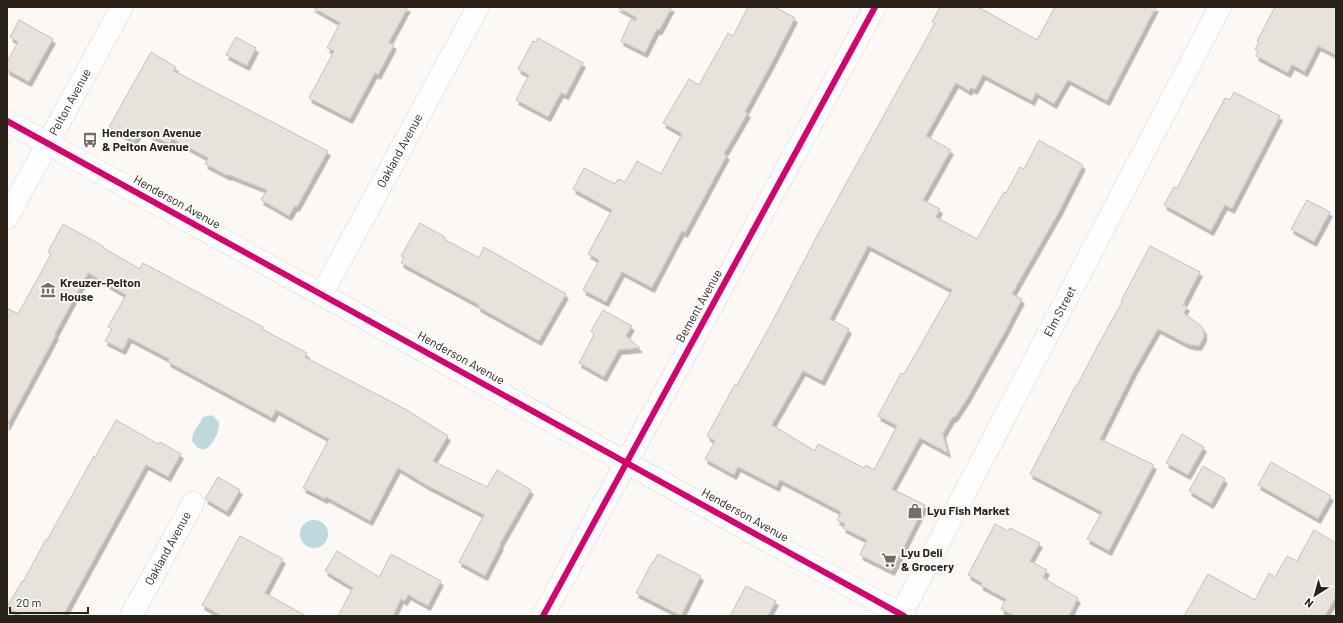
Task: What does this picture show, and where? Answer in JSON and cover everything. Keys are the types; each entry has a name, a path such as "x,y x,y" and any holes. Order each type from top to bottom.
{"street":[{"name":"Pelton Avenue","path":"7,218 122,7"},
{"name":"Oakland Avenue","path":"322,294 478,7"},
{"name":"Bement Avenue","path":"543,616 875,7"},
{"name":"Elm Street","path":"902,615 1220,7"},
{"name":"Henderson Avenue","path":"7,121 902,615"},
{"name":"Oakland Avenue","path":"131,616 193,503"}],"water":[{"path":"212,415 219,422 219,428 216,436 207,448 198,448 192,441 193,434 203,417"},
{"path":"314,520 324,524 328,534 324,544 314,548 304,544 300,534 304,524"}],"building":[{"path":"312,7 408,7 389,42 394,45 378,75 375,73 350,119 309,98 334,51 327,48 340,23"},
{"path":"617,7 672,7 659,31 657,29 645,53 621,41 631,19 635,21 637,18"},
{"path":"748,7 775,7 795,18 745,112 748,113 724,154 727,155 685,233 682,231 652,288 622,272 606,302 583,290 599,260 588,254 612,210 573,189 584,168 615,184 618,179 625,182 637,161 661,174 682,134 663,123 689,79 699,85 728,33 733,36"},
{"path":"940,7 978,7 1037,40 1055,7 1156,7 1107,101 1068,80 1054,104 1036,93 1032,101 983,75 975,90 971,88 969,91 956,83 926,136 951,150 923,200 940,209 936,217 977,239 1004,192 1006,193 1020,167 1024,169 1039,140 1083,165 1059,212 1012,294 1022,299 1006,330 967,399 955,417 952,418 943,434 948,453 920,438 892,489 925,505 892,571 860,555 867,540 843,528 845,524 837,520 841,512 780,480 777,487 738,467 734,475 705,459 715,441 707,436 735,384 737,385 770,326 817,236 935,23 932,22","holes":["868,246 952,290 904,374 901,373 878,416 897,426 874,470 866,465 864,468 818,444 815,451 772,425 803,371 822,381 849,329 830,319"]},
{"path":"1275,7 1336,7 1336,55 1318,46 1305,72 1292,65 1288,73 1256,56 1258,51 1255,49 1259,42 1257,41"},
{"path":"19,20 53,39 29,82 7,70 7,62 18,42 10,37"},
{"path":"236,37 256,48 247,66 226,55"},
{"path":"538,38 583,63 566,95 561,93 548,117 516,100 529,75 518,69 533,41 536,42"},
{"path":"151,52 176,67 174,71 328,151 297,207 295,206 289,216 261,200 267,190 229,175 228,176 205,164 208,158 172,139 169,144 141,130 134,141 109,127"},
{"path":"1234,92 1280,116 1232,209 1225,205 1211,231 1164,205 1174,187 1177,188 1225,98 1230,100"},
{"path":"1307,200 1330,212 1314,242 1291,229"},
{"path":"420,223 445,237 444,239 479,258 484,247 566,294 539,341 478,307 479,305 401,263 404,257 401,256"},
{"path":"63,224 140,269 143,263 263,327 262,329 307,353 305,357 407,410 448,436 433,461 487,487 497,470 531,490 500,544 501,545 485,576 459,562 484,515 426,485 398,468 370,521 326,497 325,499 303,488 329,439 276,410 272,418 168,362 169,359 129,338 123,350 105,341 112,329 108,327 126,295 88,273 7,426 7,308 18,314 51,254 48,252"},
{"path":"1150,246 1200,272 1183,305 1187,306 1184,313 1204,330 1204,337 1199,346 1191,345 1158,329 1134,371 1100,439 1154,465 1109,551 1087,539 1102,512 1030,474 1076,385 1077,386 1122,302 1121,301"},
{"path":"603,310 632,326 626,336 640,348 619,350 604,377 579,363 594,335 591,331"},
{"path":"116,420 158,444 160,442 181,454 168,477 146,465 63,616 23,616 7,607 22,581 23,582 46,539 47,540"},
{"path":"1182,434 1204,447 1188,475 1166,463"},
{"path":"1271,462 1331,496 1318,519 1258,485"},
{"path":"1203,466 1225,479 1211,504 1189,491"},
{"path":"218,477 240,490 227,512 205,499"},
{"path":"995,524 1008,531 1010,528 1040,543 1030,561 1047,570 1043,578 1078,598 1069,616 1015,616 1001,609 1006,599 980,585 982,583 968,575"},
{"path":"1314,530 1336,543 1336,597 1325,616 1184,616 1208,574 1255,600 1269,573 1275,577 1287,556 1297,561"},
{"path":"240,536 283,559 265,593 306,616 221,616 202,605"},
{"path":"337,551 379,577 391,554 441,581 428,606 408,595 405,601 401,599 393,616 338,616 353,588 325,571"},
{"path":"658,554 701,576 681,616 636,593 652,562 653,563"},
{"path":"746,586 776,601 768,616 730,616"}],"cycle path":[{"path":"543,616 875,7"},
{"path":"7,121 904,616"}],"place":[{"name":"Henderson Avenue & Pelton Avenue","path":"90,140"},
{"name":"Kreuzer-Pelton House","path":"48,290"},
{"name":"Lyu Fish Market","path":"915,511"},
{"name":"Lyu Deli & Grocery","path":"889,560"}]}
